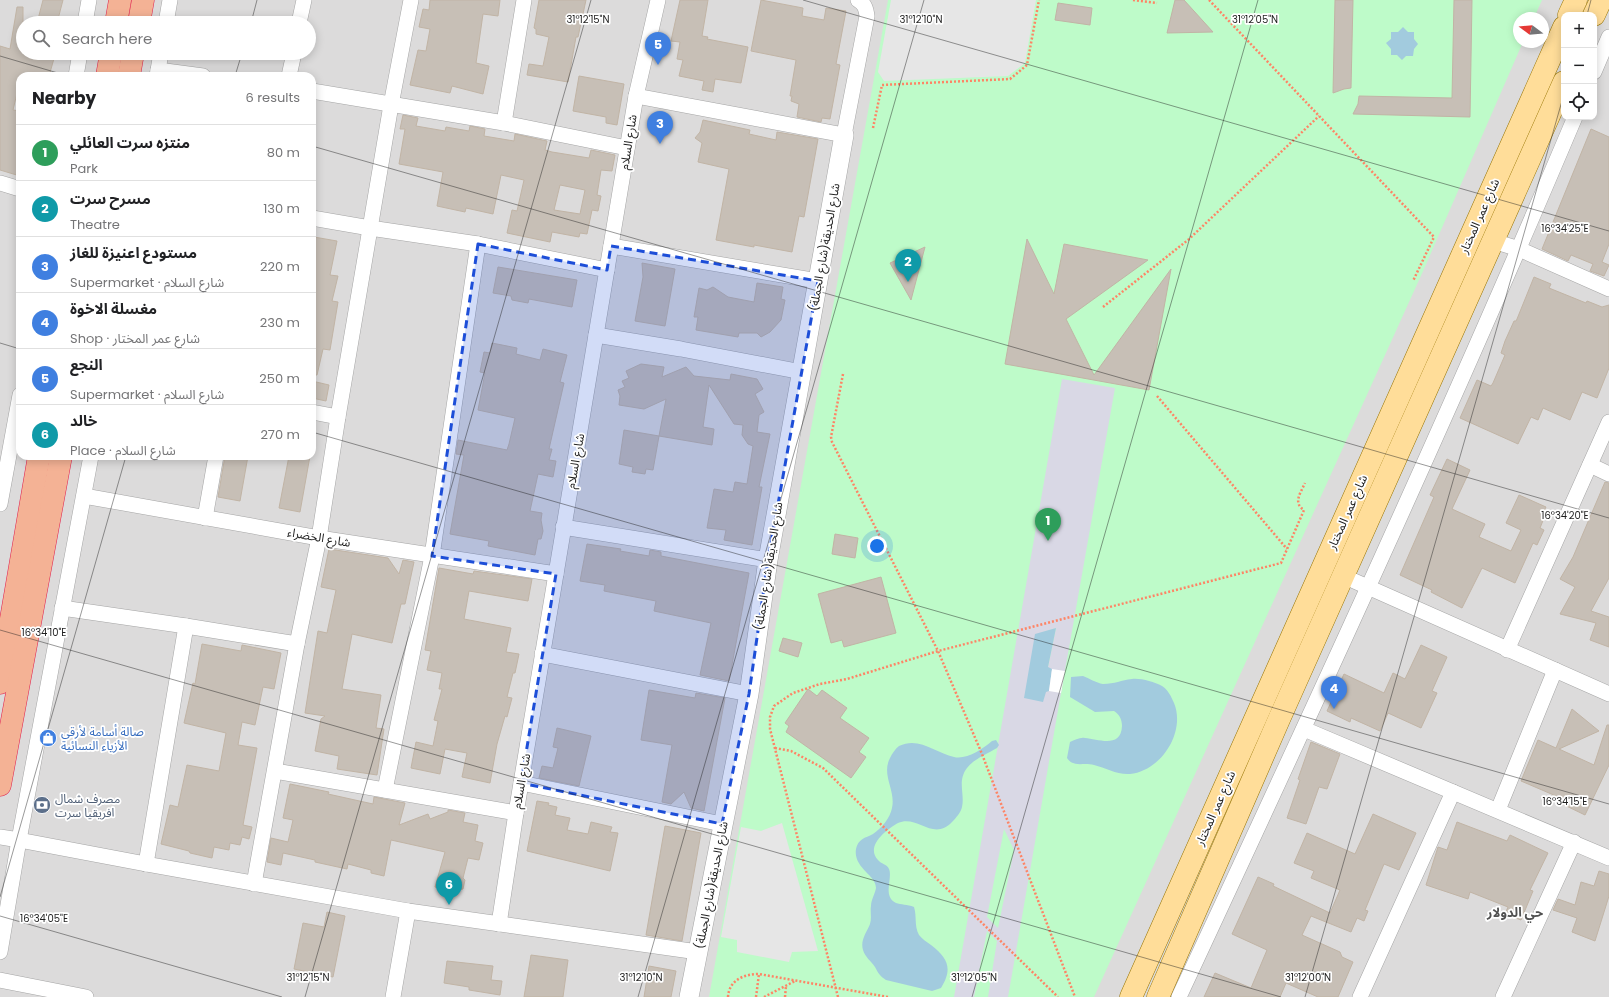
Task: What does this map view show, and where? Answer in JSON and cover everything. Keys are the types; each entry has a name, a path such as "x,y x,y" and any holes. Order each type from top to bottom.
{"highway":[{"path":"117,16 120,0"},
{"path":"140,16 143,0"},
{"path":"108,72 110,60"},
{"path":"130,72 132,60"},
{"path":"0,683 38,460"},
{"path":"0,786 60,460"}],"main road":[{"name":"شارع عمر المختار","path":"1131,997 1561,34"},
{"path":"1158,997 1343,576 1563,84"}],"street":[{"path":"86,16 89,0"},
{"path":"167,16 170,0"},
{"path":"301,16 304,0"},
{"path":"254,884 297,644 319,538 391,105 411,0"},
{"path":"504,123 524,0"},
{"name":"شارع السلام","path":"499,924 542,654 627,148 636,96 658,0"},
{"path":"636,96 844,135 867,16 863,3 858,0"},
{"path":"1597,65 1609,37"},
{"path":"77,72 79,60"},
{"path":"158,72 160,60"},
{"path":"290,72 292,60"},
{"path":"316,92 504,123 627,148"},
{"path":"1179,997 1369,587 1519,249 1574,120"},
{"name":"شارع الحديقة(شارع الجملة)","path":"690,997 722,824 749,694 768,560 844,135"},
{"path":"0,183 16,187"},
{"path":"316,219 478,244 607,270"},
{"path":"1493,241 1519,249 1609,289"},
{"path":"385,790 432,556 478,244"},
{"path":"611,246 818,282"},
{"path":"596,335 681,349 802,372"},
{"path":"316,413 338,417"},
{"path":"0,504 3,476 16,414"},
{"path":"1507,650 1609,422"},
{"path":"0,952 19,840 90,460"},
{"path":"205,518 215,460"},
{"path":"1590,465 1609,474"},
{"name":"شارع الخضراء","path":"84,496 319,538 556,574"},
{"path":"564,527 768,560"},
{"path":"1343,576 1609,694"},
{"path":"62,608 297,644"},
{"path":"146,864 186,626"},
{"path":"542,654 749,694"},
{"path":"1498,810 1555,670"},
{"path":"1304,729 1609,858"},
{"path":"275,771 516,813"},
{"path":"521,783 722,824"},
{"path":"1360,997 1453,792"},
{"path":"0,837 408,911 698,952"},
{"path":"1503,997 1574,842"},
{"path":"393,997 408,911"},
{"path":"0,980 86,997"}],"path":[{"path":"873,128 882,85 1010,79 1027,65 1039,0"},
{"path":"1133,0 1157,3"},
{"path":"1209,0 1434,236 1413,281"},
{"path":"1103,307 1188,240 1319,116"},
{"path":"843,374 831,437 832,442 938,650 982,754 1075,997"},
{"path":"1157,396 1287,549"},
{"path":"838,997 770,729 770,717 774,706 793,693 820,684 848,679 938,650 1281,563 1304,510 1300,507 1298,499 1305,483"},
{"path":"775,748 791,751 824,768 1058,997"},
{"path":"728,997 728,991 735,981 748,974 759,974 888,997"},
{"path":"756,997 759,974"},
{"path":"764,997 796,981"},
{"path":"786,986 786,997"}],"highlighted area":[{"path":"478,244 607,270 611,246 818,281 768,560 749,694 722,824 521,783 556,574 432,556"}],"shaded area":[{"path":"0,0 1609,0 1609,997 0,997"},
{"path":"891,0 1036,0 1025,63 1008,76 884,81 878,72"},
{"path":"1062,379 1115,388 1008,997 988,997 997,941 987,931 974,997 954,997","holes":["1056,628 1048,667 1046,692 1035,635","1004,829 1014,850 998,928 987,917"]},
{"path":"782,823 818,951 792,952 789,962 737,952 737,940 721,937 741,827 761,831"}],"green space":[{"path":"888,0 1542,0 1537,12 1513,12 1513,48 1520,48 1424,269 1094,997 709,997"}],"water":[{"path":"1403,27 1408,32 1414,32 1414,39 1418,44 1414,49 1413,56 1406,56 1402,60 1397,55 1391,55 1391,49 1386,43 1391,39 1391,32 1398,32"},
{"path":"1056,628 1048,667 1052,669 1049,691 1046,692 1043,702 1024,698 1035,634"},
{"path":"1083,676 1103,684 1132,679 1143,680 1162,686 1168,691 1174,703 1177,714 1177,726 1174,737 1168,748 1161,758 1152,766 1141,771 1125,774 1090,764 1076,764 1067,758 1070,742 1083,738 1108,741 1118,738 1121,733 1121,721 1116,712 1095,712 1070,697 1071,677"},
{"path":"996,740 999,745 997,748 973,762 964,773 962,778 962,807 957,817 952,822 945,827 938,829 932,829 912,822 905,821 898,823 883,834 875,844 875,855 879,861 889,869 889,892 892,900 896,903 914,907 919,935 945,959 948,969 945,981 941,988 932,991 886,980 879,974 865,955 862,946 863,939 871,922 871,904 876,888 875,883 858,861 856,849 860,841 873,834 882,826 891,812 893,801 887,770 890,758 899,746 906,743 920,744 947,755 959,758 974,753"}],"pier":[{"path":"1052,669 1065,671 1061,693 1049,691"}],"building":[{"path":"43,0 63,0 59,16 39,16"},
{"path":"430,0 500,0 498,16 483,14 476,63 489,66 483,94 452,86 450,93 410,85 418,50 426,51 430,29 419,27 423,9 429,10"},
{"path":"539,0 586,0 578,37 576,37 568,82 527,75 529,64 543,66 549,37 536,34 536,29 534,28"},
{"path":"680,0 708,0 702,36 708,37 707,39 748,47 741,83 715,79 713,92 702,90 704,81 679,76 683,60 677,59 680,42 671,41"},
{"path":"761,0 803,8 802,16 824,20 826,8 846,11 836,64 840,65 830,119 822,118 821,122 797,117 799,104 791,101 792,96 790,96 796,60 751,51"},
{"path":"1175,0 1184,0 1213,32 1167,33"},
{"path":"1335,0 1353,0 1351,88 1333,93"},
{"path":"1454,0 1472,0 1470,117 1353,114 1358,104 1359,96 1452,98"},
{"path":"1058,3 1092,8 1090,25 1055,20"},
{"path":"17,7 23,7 23,16 16,16 16,60 54,60 50,72 16,72 16,97 13,110 16,110 16,175 0,170 0,46 10,49"},
{"path":"579,76 624,84 617,125 606,123 606,117 573,111"},
{"path":"403,115 418,118 416,126 445,131 446,127 469,131 470,126 485,129 484,136 514,141 515,134 547,141 545,150 552,152 589,158 591,150 615,155 612,171 601,170 597,195 601,196 598,211 592,210 587,234 580,233 579,237 552,232 550,242 507,233 512,210 517,211 524,180 501,175 493,214 466,208 465,212 437,206 443,172 399,164 405,129 400,129","holes":["560,185 585,190 580,214 554,210"]},
{"path":"703,120 750,130 749,134 776,140 777,132 818,139 804,217 799,216 792,252 716,240 729,169 698,162 702,143 695,138 700,132"},
{"path":"1591,129 1609,137 1609,244 1602,262 1609,265 1604,276 1590,271 1593,264 1571,255 1568,261 1542,249"},
{"path":"316,237 337,241 330,275 338,276 332,301 338,302 330,350 323,349 317,375"},
{"path":"1027,239 1054,294 1064,244 1148,260 1066,319 1094,375 1171,269 1149,390 1005,364"},
{"path":"925,247 911,300 890,263"},
{"path":"642,263 675,269 665,326 635,321 643,277"},
{"path":"498,267 577,280 572,307 529,299 528,303 512,300 511,296 493,293"},
{"path":"1534,277 1551,284 1549,288 1586,303 1587,301 1602,307 1609,305 1609,368 1597,398 1582,392 1570,420 1543,408 1538,420 1531,417 1518,444 1460,418 1477,380 1491,386 1493,383 1505,355 1501,353 1505,341 1514,321 1517,319"},
{"path":"757,283 783,287 781,299 785,300 781,320 770,332 761,337 757,333 739,333 738,337 696,330 698,317 694,317 699,288 707,290 713,287 728,297 754,302"},
{"path":"492,343 517,348 516,354 540,360 543,349 567,355 560,382 564,383 549,449 552,449 549,460 556,461 553,477 538,474 530,511 542,513 541,520 543,531 541,539 538,539 535,555 488,546 489,541 450,534 464,455 456,454 458,440 507,450 515,418 478,410 485,373 480,372 484,352 490,353"},
{"path":"641,364 664,367 662,377 686,367 694,376 730,380 731,374 757,379 763,389 755,394 764,412 759,415 757,432 770,434 759,487 762,487 752,545 724,540 726,530 707,528 714,489 733,492 735,482 747,484 753,446 748,444 742,435 743,425 734,424 709,385 703,427 714,429 712,445 659,436 666,399 644,409 619,405 620,396 618,390 625,387 622,381 629,378 626,371"},
{"path":"316,382 329,385 326,401 316,399"},
{"path":"624,430 659,436 653,470 646,469 645,474 632,472 633,467 619,464"},
{"path":"1447,459 1470,470 1452,509 1485,524 1479,537 1511,551 1521,530 1506,523 1519,495 1546,507 1541,517 1544,518 1540,528 1544,530 1537,545 1533,543 1515,583 1482,568 1462,608 1431,592 1432,590 1400,575 1434,497 1430,495"},
{"path":"224,460 247,460 240,501 218,497"},
{"path":"288,460 309,460 300,512 279,508"},
{"path":"1605,482 1609,483 1609,578 1591,611 1609,617 1609,647 1590,640 1596,623 1560,614 1575,587 1560,579 1573,557"},
{"path":"835,534 858,538 855,558 832,554"},
{"path":"587,544 621,549 620,551 649,556 650,550 661,552 661,556 749,573 729,681 700,675 711,623 654,611 656,601 604,591 605,585 580,581"},
{"path":"329,549 388,558 399,574 403,560 414,562 405,604 401,604 392,643 352,634 342,689 381,695 376,728 384,729 377,775 337,769 339,756 315,751 321,719 325,716 305,713 318,631 327,633 336,590 321,587"},
{"path":"439,568 473,574 474,571 532,579 528,601 469,591 464,619 511,628 506,652 519,654 515,673 513,673 507,697 512,698 497,744 490,783 462,777 467,753 445,749 440,774 411,768 416,742 433,746 438,721 434,720 442,689 439,689 442,673 427,670 431,651 425,650"},
{"path":"881,577 896,633 844,647 842,640 831,643 818,594"},
{"path":"783,638 802,643 798,657 779,651"},
{"path":"202,644 241,651 242,645 281,653 274,689 263,687 255,725 242,722 238,745 257,748 243,825 252,827 249,839 242,837 240,845 230,843 229,850 214,847 212,858 161,844 170,805 178,807 187,765 219,771 226,733 184,723 193,683 195,684"},
{"path":"1421,645 1447,657 1432,691 1437,693 1421,728 1388,713 1380,731 1351,718 1350,722 1327,711 1344,674 1384,693 1393,673 1405,679"},
{"path":"808,689 817,696 822,690 847,708 840,718 869,738 859,752 866,757 851,778 786,732 789,726 785,723"},
{"path":"649,690 695,698 696,693 725,698 704,811 691,808 684,792 671,804 662,802 672,745 641,740"},
{"path":"1572,709 1599,731 1559,749 1594,765 1607,725 1609,725 1609,765 1585,815 1554,800 1556,796 1521,781 1538,740 1556,748"},
{"path":"557,728 591,736 579,786 539,778 542,766 553,768 558,748 553,747"},
{"path":"1311,742 1340,754 1327,789 1319,787 1306,824 1287,818 1300,780 1298,779"},
{"path":"290,784 329,792 328,794 373,804 374,797 405,803 399,825 428,814 430,819 448,812 448,810 465,813 463,822 478,825 475,841 483,843 479,860 468,858 463,878 465,880 463,889 450,891 435,887 445,852 391,840 384,876 371,873 371,870 348,864 347,869 283,853 281,865 267,862 271,838 288,842 293,820 283,818"},
{"path":"537,801 549,803 548,805 557,807 555,815 570,818 567,830 588,834 591,822 612,827 610,832 618,833 610,871 527,851"},
{"path":"1373,814 1416,833 1399,870 1384,864 1365,910 1368,911 1364,921 1357,918 1351,932 1311,916 1302,935 1340,952 1342,957 1353,962 1338,997 1318,997 1286,983 1280,997 1204,997 1215,973 1251,988 1267,950 1232,934 1258,877 1274,884 1273,886 1330,913 1340,890 1311,878 1314,871 1294,863 1307,833 1355,854"},
{"path":"1457,822 1507,841 1510,835 1548,853 1530,890 1533,891 1521,920 1505,914 1508,907 1470,892 1468,899 1426,885 1438,847 1447,850"},
{"path":"665,826 701,833 682,941 646,935"},
{"path":"1599,871 1609,874 1609,896 1595,941 1572,932 1577,918 1553,910 1558,899 1575,905 1581,882 1594,886"},
{"path":"327,912 345,916 333,977 294,969 303,923 324,927"},
{"path":"531,955 568,960 563,997 524,997"},
{"path":"447,961 493,966 491,980 502,981 500,995 469,990 469,987 444,983"},
{"path":"649,966 676,971 671,997 644,997"}],"place":[{"name":"النجع","path":"658,65"},
{"name":"مستودع اعنيزة للغاز","path":"660,144"},
{"name":"مسرح سرت","path":"908,282"},
{"name":"منتزه سرت العائلي","path":"1048,541"},
{"name":"مغسلة الاخوة","path":"1334,709"},
{"name":"صالة أسامة لأرقى الأزياء النسائية","path":"48,738"},
{"name":"مصرف شمال افريقيا سرت","path":"42,805"},
{"name":"خالد","path":"449,905"}],"district":[{"name":"حي الدولار","path":"1515,912"}]}
